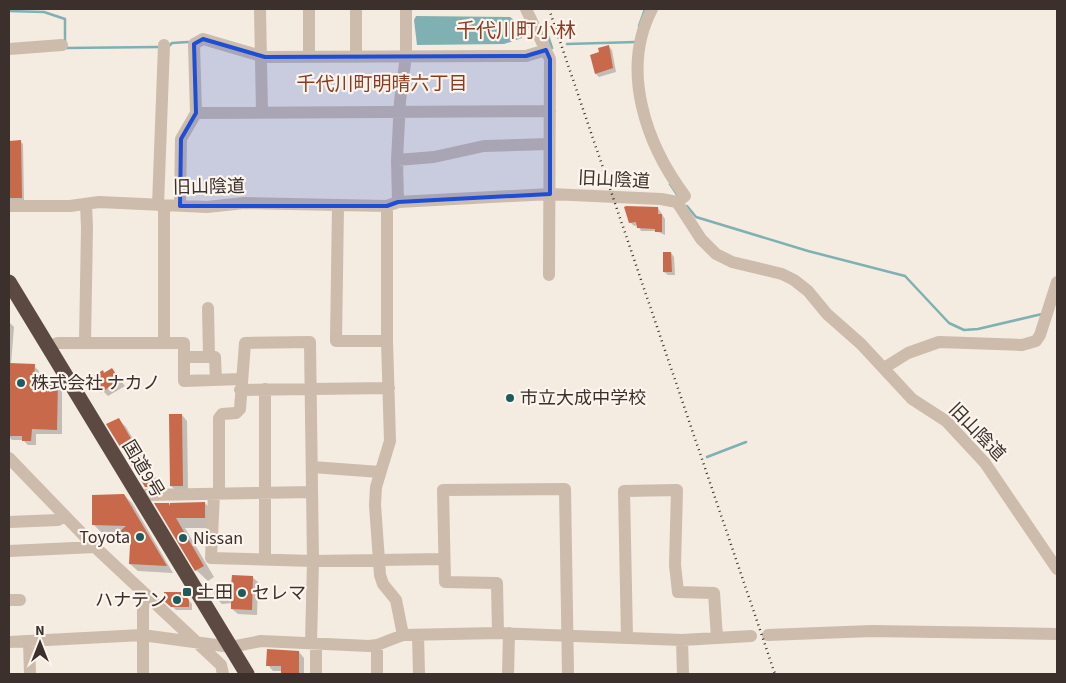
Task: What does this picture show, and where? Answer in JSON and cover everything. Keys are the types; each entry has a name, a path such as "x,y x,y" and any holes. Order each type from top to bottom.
{"highway":[{"name":"国道9号","path":"9,282 247,674"}],"street":[{"path":"260,9 262,112"},
{"path":"309,9 309,57"},
{"path":"356,9 356,57"},
{"path":"403,635 398,607 384,584 378,560 375,505 380,472 390,441 387,341 393,204 401,111 400,102 406,56 406,9"},
{"path":"526,9 550,59 549,275"},
{"path":"652,9 644,23 639,42 642,109 660,157 669,175 685,196 678,202"},
{"path":"180,206 181,139 196,113 194,44 203,39 261,56 526,56 546,50"},
{"path":"9,49 62,46"},
{"path":"164,46 161,205 164,344"},
{"path":"196,113 550,111"},
{"path":"397,160 434,157 484,146 549,144"},
{"name":"旧山陰道","path":"9,206 70,206 99,202 207,207 244,203 338,206 550,194 661,199 678,202 701,239 716,254 732,262 782,274 794,280 808,291 827,314 861,344 912,398 946,421 986,463 1057,569"},
{"path":"85,342 88,228 86,204"},
{"path":"338,206 336,341 387,341"},
{"path":"884,368 908,353 940,342 1022,345 1036,341 1040,335 1057,282"},
{"path":"208,308 209,357"},
{"path":"47,347 58,343 85,342 184,344 184,381 216,380 265,390 388,388"},
{"path":"316,674 313,644 313,561 310,342 245,343 240,409 236,414 222,414 219,418 217,494 211,558 313,561 444,560"},
{"path":"184,357 215,357 216,380"},
{"path":"265,390 265,560"},
{"path":"9,458 64,516 221,665 223,674"},
{"path":"312,467 380,472"},
{"path":"508,674 497,583 445,582 443,490 565,489 568,674"},
{"path":"627,637 624,491 677,490 675,565 678,592 714,593 717,638"},
{"path":"139,499 146,496 312,492"},
{"path":"9,522 58,520 64,516"},
{"path":"9,551 95,546"},
{"path":"143,592 143,674"},
{"path":"768,635 872,631 1057,634"},
{"path":"9,642 142,635 231,647 261,641 377,645 403,635 567,634 682,640 750,636"},
{"path":"418,635 419,674"},
{"path":"682,640 683,674"},
{"path":"29,641 30,674"},
{"path":"377,645 377,674"}],"highlighted area":[{"path":"203,39 265,57 526,56 546,50 550,59 550,194 398,202 387,206 180,206 181,139 196,113 194,44"}],"water":[{"path":"416,16 510,17 518,23 522,38 504,44 417,45 414,20"}],"building":[{"path":"609,45 613,68 595,74 590,55 599,52 598,48"},
{"path":"21,140 22,198 9,198 9,141"},
{"path":"624,207 658,207 658,214 662,214 662,232 655,232 655,229 637,228 636,222 629,223"},
{"path":"663,252 671,252 672,272 663,272"},
{"path":"9,363 35,364 34,381 58,381 57,430 32,429 31,441 22,441 22,436 9,436"},
{"path":"112,368 120,380 102,392 98,386 94,388 89,379 103,370 104,373"},
{"path":"169,414 182,414 183,486 170,486"},
{"path":"119,418 159,487 145,487 106,424"},
{"path":"124,494 167,566 129,564 130,545 118,533 126,526 92,525 92,495"},
{"path":"205,502 205,518 176,518 204,566 195,571 154,503 169,503 170,506 170,503"},
{"name":"セレマ","path":"232,575 253,576 252,610 231,609 231,598 215,600 214,587 231,586"},
{"path":"164,592 183,592 189,600 189,607 171,607 164,601"},
{"path":"267,649 299,651 299,674 281,674 281,666 266,666"}],"waterway":[{"path":"639,26 645,9"},
{"path":"9,11 44,12 65,19 65,42"},
{"path":"547,33 552,48"},
{"path":"169,46 172,43 188,42"},
{"path":"567,44 636,42"},
{"path":"65,48 159,47"},
{"path":"670,184 678,196"},
{"path":"687,206 696,217 808,251 905,276 949,323 964,330 978,329 1042,314"},
{"path":"707,457 746,442"}],"railway":[{"path":"549,9 775,674"}],"place":[{"name":"株式会社 ナカノ","path":"21,383"},
{"name":"市立大成中学校","path":"510,398"},
{"name":"Toyota","path":"140,537"},
{"name":"Nissan","path":"183,538"},
{"name":"土田","path":"187,592"},
{"name":"セレマ","path":"242,593"},
{"name":"ハナテン","path":"177,600"}],"district":[{"name":"千代川町小林","path":"516,31"},
{"name":"千代川町明晴六丁目","path":"382,84"}]}
